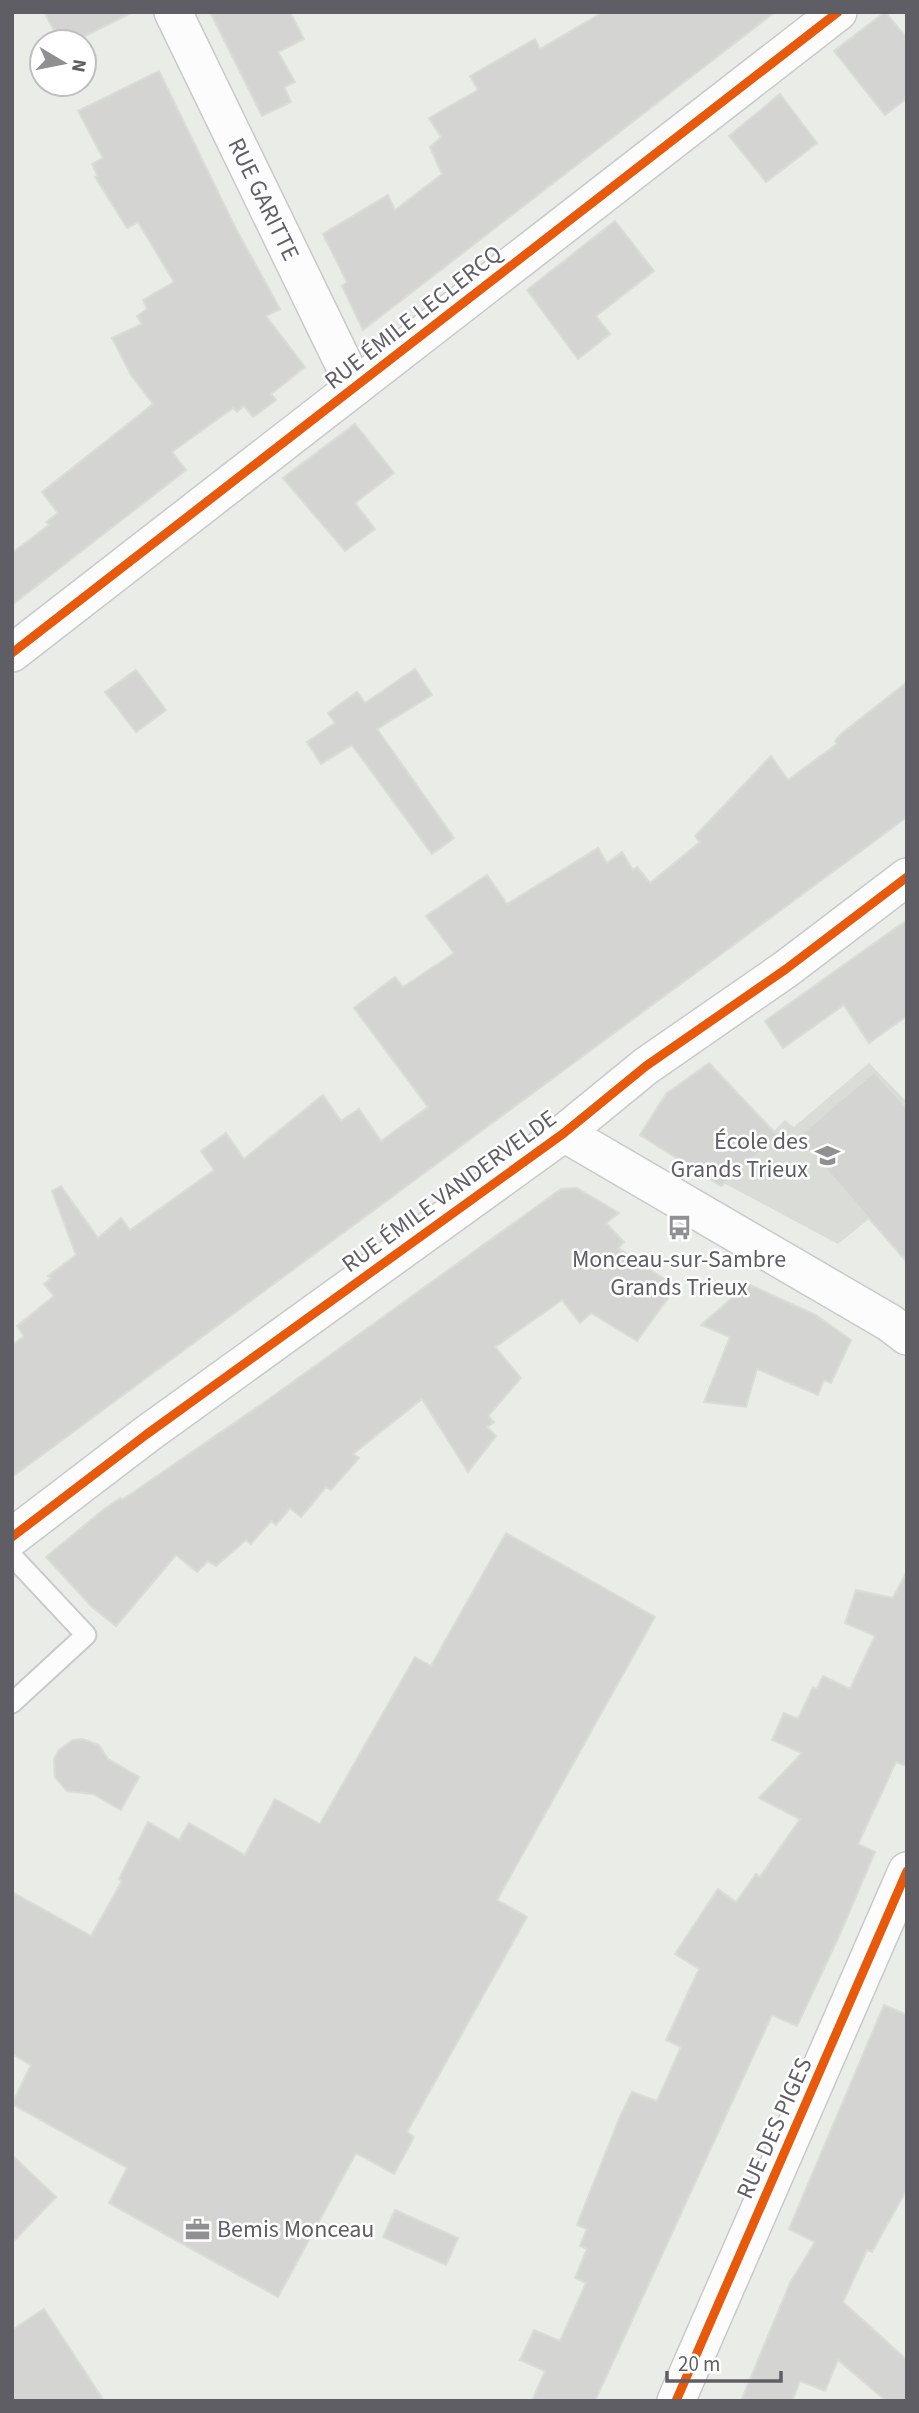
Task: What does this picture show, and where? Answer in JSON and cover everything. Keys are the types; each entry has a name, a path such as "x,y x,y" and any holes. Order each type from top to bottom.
{"street":[{"name":"RUE GARITTE","path":"173,12 355,387"},
{"name":"RUE ÉMILE LECLERCQ","path":"12,653 838,12"},
{"name":"RUE ÉMILE VANDERVELDE","path":"12,1536 147,1434 564,1133 646,1066 786,969 907,877"},
{"path":"564,1133 878,1316 907,1336"},
{"name":"RUE DES PIGES","path":"676,2401 907,1871"}],"lane":[{"path":"12,1556 86,1635 12,1703"}],"shaded area":[{"name":"École des Grands Trieux","path":"869,1063 907,1102 907,1188 838,1244 722,1182 785,1120 794,1127"}],"building":[{"path":"44,12 133,12 98,30 53,28"},
{"path":"210,12 290,12 304,39 278,52 295,82 284,87 291,102 262,116"},
{"path":"603,12 775,12 363,330 342,286 347,282 323,234 388,195 395,210 442,174 430,147 441,137 429,118 478,90 470,76 535,39 540,49"},
{"path":"885,12 907,38 907,98 885,115 834,51"},
{"path":"159,71 236,229 280,309 266,316 305,367 271,394 276,400 253,417 244,406 237,412 233,408 172,452 186,470 12,605 12,553 49,525 46,522 58,513 42,492 153,404 131,375 112,338 142,324 137,316 147,309 143,300 174,282 138,222 127,228 95,177 98,176 92,164 103,158 78,111"},
{"path":"780,94 817,143 766,182 729,136"},
{"path":"615,221 654,271 596,316 610,334 578,359 527,290"},
{"path":"355,424 394,473 355,503 375,529 345,551 283,478"},
{"path":"415,669 432,695 377,729 454,838 432,854 352,745 321,764 307,742 335,723 328,713 357,692 365,703"},
{"path":"136,670 166,710 136,732 105,692"},
{"path":"907,682 907,817 12,1477 12,1345 24,1336 17,1326 54,1296 44,1284 51,1278 48,1276 76,1255 52,1191 61,1186 98,1238 121,1218 130,1230 214,1170 201,1151 226,1133 244,1159 323,1095 341,1121 359,1109 381,1141 428,1107 354,1008 395,977 403,987 454,953 426,916 487,875 507,904 598,848 607,863 622,852 633,870 637,867 650,883 700,842 695,836 771,756 788,780 837,744 835,741 841,734"},
{"path":"907,920 907,1016 869,1043 844,1005 783,1048 765,1021"},
{"path":"709,1063 778,1136 721,1186 640,1135 666,1094"},
{"path":"874,1072 907,1108 907,1262 798,1137"},
{"path":"577,1188 619,1213 606,1223 624,1242 618,1248 676,1287 637,1341 591,1313 580,1323 562,1300 495,1347 521,1378 488,1416 494,1422 487,1427 496,1436 468,1472 422,1399 353,1454 359,1458 331,1490 326,1487 301,1517 290,1508 276,1525 271,1521 251,1544 246,1540 216,1566 208,1561 197,1572 176,1555 116,1626 92,1607 46,1557 103,1510 120,1498 122,1500 269,1399 561,1189"},
{"path":"748,1284 816,1315 851,1340 831,1383 824,1380 818,1395 757,1369 746,1407 704,1402 730,1337 701,1325"},
{"path":"506,1533 655,1617 497,1900 527,1917 407,2132 414,2137 394,2174 356,2153 278,2297 109,2203 127,2168 12,2104 31,2065 12,2054 12,1892 91,1936 122,1881 119,1879 148,1822 179,1840 189,1823 245,1855 275,1799 320,1824 415,1657 431,1666"},
{"path":"907,1571 907,1766 896,1762 858,1844 875,1852 840,1934 797,2026 772,2015 595,2401 532,2401 545,2371 520,2360 534,2330 560,2341 586,2283 575,2278 587,2249 580,2246 587,2229 577,2225 619,2119 632,2092 657,2101 681,2047 666,2040 699,1969 675,1954 718,1889 736,1902 756,1874 760,1877 800,1819 759,1798 802,1753 772,1740 784,1713 798,1719 813,1687 817,1689 823,1676 850,1689 875,1636 845,1623 856,1590 893,1598"},
{"path":"82,1739 99,1745 108,1759 139,1777 121,1810 93,1794 67,1791 55,1777 54,1759 59,1750 73,1740"},
{"path":"884,2005 907,2015 907,2189 872,2252 867,2250 843,2302 907,2360 907,2401 886,2401 838,2360 825,2391 800,2381 792,2401 741,2401 790,2283 815,2242 789,2229"},
{"path":"12,2155 56,2197 12,2243"},
{"path":"395,2210 458,2238 446,2265 383,2237"},
{"path":"44,2309 104,2401 12,2401 12,2330"}],"cycle path":[{"path":"12,653 838,12"},
{"path":"12,1537 147,1434 564,1133 646,1066 786,969 907,877"},
{"path":"676,2401 907,1871"}],"place":[{"name":"École des Grands Trieux","path":"828,1155"},
{"name":"Monceau-sur-Sambre Grands Trieux","path":"679,1228"},
{"name":"Bemis Monceau","path":"197,2229"}]}
